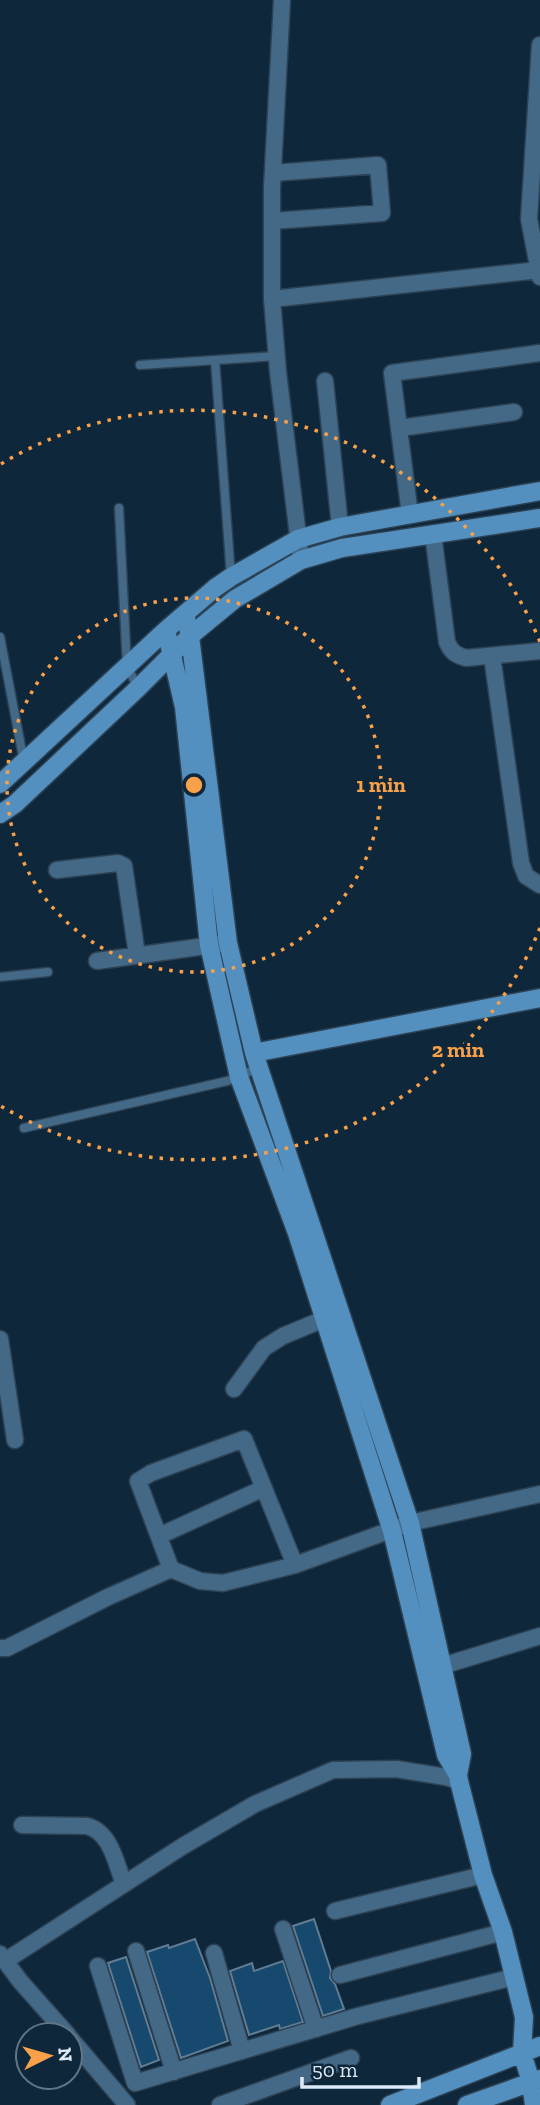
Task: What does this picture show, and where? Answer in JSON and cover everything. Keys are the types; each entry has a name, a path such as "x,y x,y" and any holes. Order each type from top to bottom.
{"street":[{"path":"282,0 273,173 272,299 301,560"},
{"path":"272,299 539,274 536,232 529,219 536,168 540,45"},
{"path":"272,221 382,213 378,165 273,173"},
{"path":"410,515 392,373 540,353"},
{"path":"326,381 340,527"},
{"path":"400,428 514,412"},
{"path":"0,784 185,614 231,577 298,539 340,527 540,491"},
{"path":"0,814 24,795 190,636 235,599 301,560 342,548 540,518"},
{"path":"433,534 447,642 451,650 466,657 540,651"},
{"path":"185,614 190,636 228,943 257,1060 410,1523 462,1754 461,1787"},
{"path":"166,630 184,707 209,946 239,1077 297,1233 392,1531 446,1755 461,1787 483,1875 503,1932 524,2017 540,2044 390,2105"},
{"path":"492,656 521,863 526,876 540,885"},
{"path":"57,870 118,863 124,866 136,955"},
{"path":"97,961 228,943"},
{"path":"257,1060 540,998"},
{"path":"234,1389 264,1348 283,1336 324,1319"},
{"path":"0,1339 15,1440"},
{"path":"171,1569 138,1481 151,1473 244,1439 295,1565"},
{"path":"159,1536 264,1488"},
{"path":"0,1648 7,1648 108,1597 171,1569 200,1581 236,1581 295,1565 410,1523 540,1494"},
{"path":"442,1666 540,1636"},
{"path":"56,2021 4,1960 183,1846 255,1804 333,1770 396,1769 446,1777 461,1787"},
{"path":"22,1825 95,1828 105,1837 124,1884"},
{"path":"335,1912 483,1875"},
{"path":"284,1929 316,2028"},
{"path":"340,1975 503,1932"},
{"path":"136,1951 174,2072"},
{"path":"214,1953 242,2051"},
{"path":"98,1966 135,2083 358,2016 514,1977"},
{"path":"524,2017 522,2053 536,2081 534,2105"},
{"path":"84,2054 127,2105"},
{"path":"220,2105 351,2058"},
{"path":"467,2105 536,2081"}],"lane":[{"path":"140,365 277,356"},
{"path":"215,360 231,577"},
{"path":"118,508 127,667 138,688"},
{"path":"0,637 24,762"},
{"path":"0,977 48,972"},
{"path":"24,1128 239,1077 257,1060"}],"building":[{"path":"314,1919 331,1971 330,1978 344,2009 323,2016 293,1926"},
{"path":"195,1939 210,1978 228,2041 181,2058 147,1952"},
{"path":"126,1957 159,2060 141,2067 108,1963"},
{"path":"283,1961 303,2022 280,2029 279,2025 249,2035 230,1971 252,1963 254,1971"}]}
